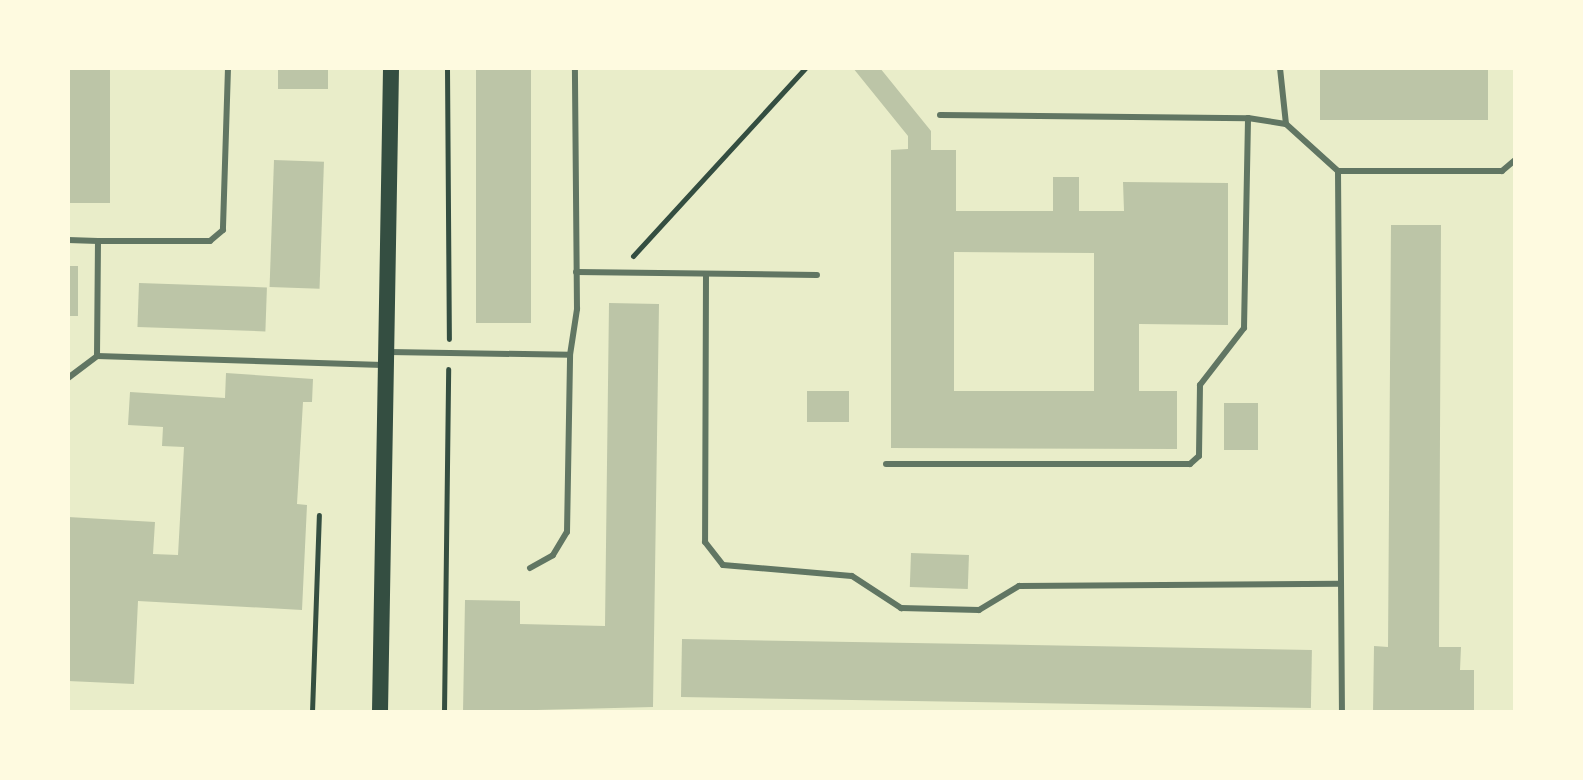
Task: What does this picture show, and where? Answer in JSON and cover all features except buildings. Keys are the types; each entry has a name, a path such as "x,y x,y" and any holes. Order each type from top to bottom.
{"main road":[{"path":"380,712 391,68"}],"lane":[{"path":"68,240 210,241 223,230 228,68"},
{"path":"530,568 553,555 567,532 570,355 576,272 575,68"},
{"path":"1280,68 1286,124"},
{"path":"940,115 1248,118 1286,124 1338,171 1502,171 1515,160"},
{"path":"886,464 1190,464 1199,456 1200,385 1244,328 1248,118"},
{"path":"1338,171 1342,712"},
{"path":"97,356 98,241"},
{"path":"576,272 817,275"},
{"path":"706,274 705,542 723,565 852,576 901,608 979,610 1019,586 1340,584"},
{"path":"68,378 97,356 386,358 449,353 570,355"}],"path":[{"path":"444,712 449,353 447,68"},
{"path":"617,273 805,68"},
{"path":"312,712 319,515"}]}
